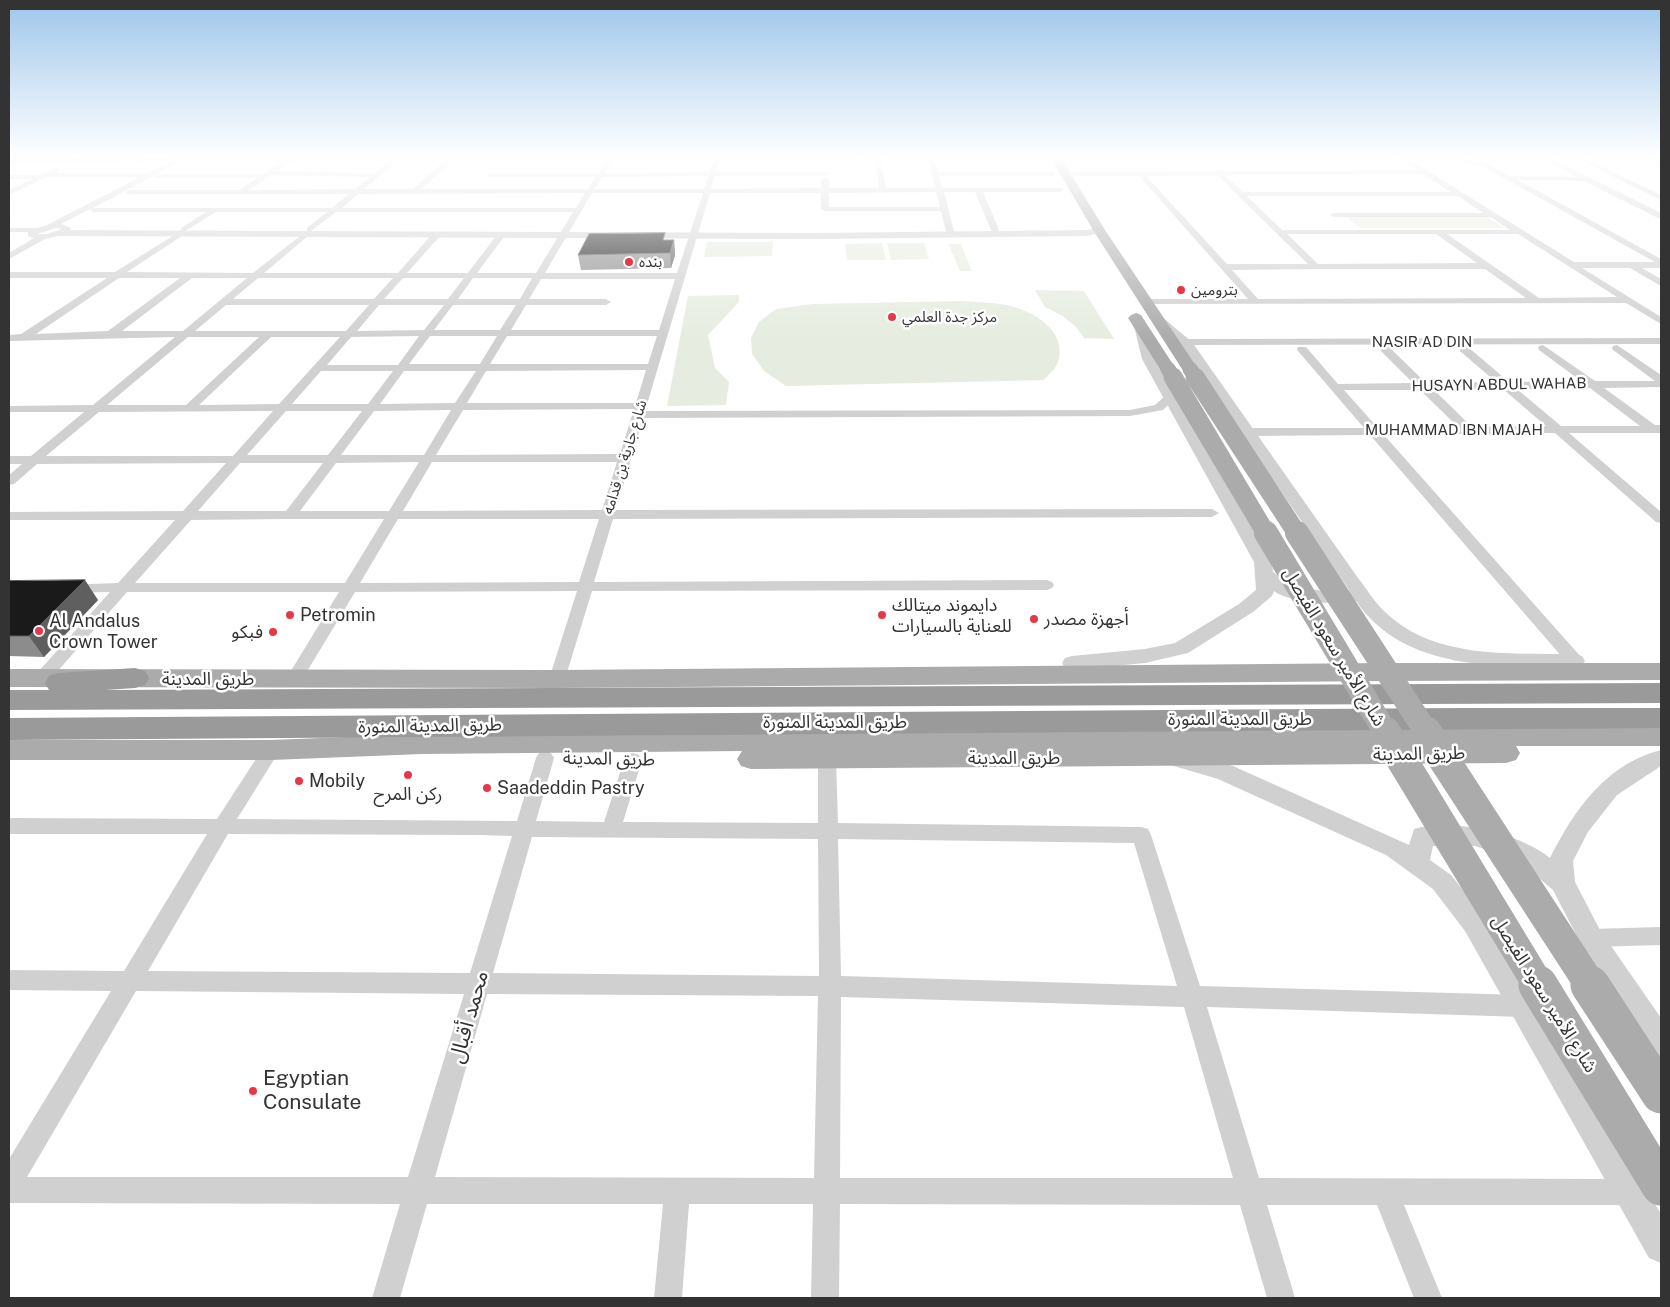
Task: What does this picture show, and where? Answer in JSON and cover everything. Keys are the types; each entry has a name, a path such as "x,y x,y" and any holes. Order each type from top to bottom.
{"highway":[{"path":"9,687 135,678"},
{"name":"طريق المدينة المنورة","path":"9,700 1661,693"},
{"name":"طريق المدينة المنورة","path":"15,736 1459,718 1661,718"},
{"path":"15,736 422,744"}],"main road":[{"name":"شارع الأمير سعود الفيصل","path":"1081,219 1145,302 1183,358 1661,1094"},
{"name":"شارع الأمير سعود الفيصل","path":"1083,219 1106,265"},
{"name":"شارع الأمير سعود الفيصل","path":"1129,306 1138,322 1183,358 1349,672 1646,1189"},
{"name":"طريق المدينة","path":"557,679 828,664 1661,661"},
{"name":"طريق المدينة","path":"9,678 557,679 1349,672 1661,672"},
{"name":"طريق المدينة","path":"15,736 270,750 422,744 1168,757 1661,752"},
{"name":"طريق المدينة","path":"367,746 545,758 633,760 818,750 1429,736 1661,736"}],"street":[{"path":"59,229 77,219"},
{"path":"59,229 77,219"},
{"path":"9,347 201,219"},
{"path":"9,481 323,219"},
{"path":"294,679 573,219"},
{"name":"شارع جارية بن قدامه","path":"557,679 699,219"},
{"path":"946,219 950,233"},
{"path":"990,219 995,230"},
{"path":"1181,219 1255,301"},
{"path":"1266,219 1316,267"},
{"path":"1339,219 1354,232"},
{"path":"1498,219 1661,321"},
{"path":"1582,219 1661,263"},
{"path":"9,232 36,234 59,229 182,232 308,232 441,229 695,234 1090,231"},
{"path":"441,229 502,234 565,232"},
{"path":"43,677 441,229"},
{"path":"950,233 995,230 1090,231"},
{"path":"1279,232 1519,232"},
{"path":"1438,232 1536,300"},
{"path":"9,250 36,234"},
{"path":"9,256 36,234"},
{"path":"289,516 502,234"},
{"path":"1572,265 1661,263"},
{"path":"1632,265 1661,283"},
{"path":"1224,267 1488,266"},
{"path":"9,275 681,276"},
{"path":"111,334 190,275"},
{"path":"1145,302 1627,300"},
{"path":"223,302 606,302"},
{"path":"1157,319 1183,358 1246,432 1352,582 1380,618 1403,636 1428,649 1454,656 1575,661"},
{"path":"1072,663 1145,656 1181,648 1246,608 1265,592 1263,562 1148,359 1138,322"},
{"path":"9,338 185,333 664,333"},
{"path":"190,407 269,333"},
{"name":"NASIR AD DIN","path":"1183,358 1661,341"},
{"path":"1543,348 1656,429"},
{"path":"1617,348 1661,380"},
{"name":"NASIR AD DIN","path":"1183,358 1302,349 1661,348"},
{"path":"1302,349 1575,661"},
{"path":"1385,349 1468,430"},
{"path":"1464,349 1661,519"},
{"path":"318,368 653,367"},
{"name":"HUSAYN ABDUL WAHAB","path":"1336,387 1661,384"},
{"path":"9,409 460,407 1130,413 1159,408 1170,397"},
{"name":"MUHAMMAD IBN MAJAH","path":"1246,432 1656,429"},
{"path":"9,460 625,458"},
{"path":"9,516 1212,513"},
{"path":"1264,574 1286,591 1322,597 1352,596 1352,582"},
{"path":"56,588 1047,586"},
{"path":"9,1183 270,750"},
{"path":"818,750 827,830 830,986 825,1298"},
{"path":"1168,757 1225,772 1395,848 1442,882 1474,923 1523,1006 1646,1189 1661,1246"},
{"name":"محمد أقبال","path":"386,1298 545,758"},
{"path":"1562,883 1560,861 1579,826 1609,789 1652,761 1661,758"},
{"path":"616,830 633,760"},
{"path":"9,826 470,827 1141,835 1192,996 1281,1298"},
{"path":"1417,864 1423,836 1475,836 1528,854 1562,883 1591,938 1661,1043"},
{"path":"1591,938 1661,936"},
{"path":"9,980 830,986 1523,1006"},
{"path":"9,1190 1385,1192 1646,1189"},
{"path":"668,1298 678,1190"},
{"path":"1385,1192 1428,1298"}],"shaded area":[{"path":"1349,219 1491,219 1505,228 1360,228"},
{"path":"707,242 773,242 772,256 704,257"},
{"path":"882,243 886,260 847,260 845,244"},
{"path":"887,243 924,243 929,259 891,260"},
{"path":"948,244 961,244 972,271 960,271"},
{"path":"1035,290 1084,291 1114,339 1084,338 1076,327 1063,316 1045,307"},
{"path":"739,295 739,302 708,335 715,368 729,382 726,405 667,406 688,296"},
{"path":"960,301 1006,305 1037,317 1053,332 1058,341 1060,351 1056,367 1044,380 786,386 764,371 752,354 751,338 759,322 776,309 813,304"}],"building":[{"path":"665,233 663,240 674,240 670,253 578,255 589,234"},
{"path":"85,580 29,636 9,636 9,581"}],"place":[{"name":"بنده","path":"629,262"},
{"name":"بترومين","path":"1181,290"},
{"name":"مركز جدة العلمي","path":"892,317"},
{"name":"Petromin","path":"290,615"},
{"name":"دايموند ميتالك للعناية بالسيارات","path":"882,615"},
{"name":"أجهزة مصدر","path":"1034,619"},
{"name":"Al Andalus Crown Tower","path":"39,631"},
{"name":"فبكو","path":"273,632"},
{"name":"ركن المرح","path":"408,775"},
{"name":"Mobily","path":"299,781"},
{"name":"Saadeddin Pastry","path":"487,788"},
{"name":"Egyptian Consulate","path":"253,1091"}]}
